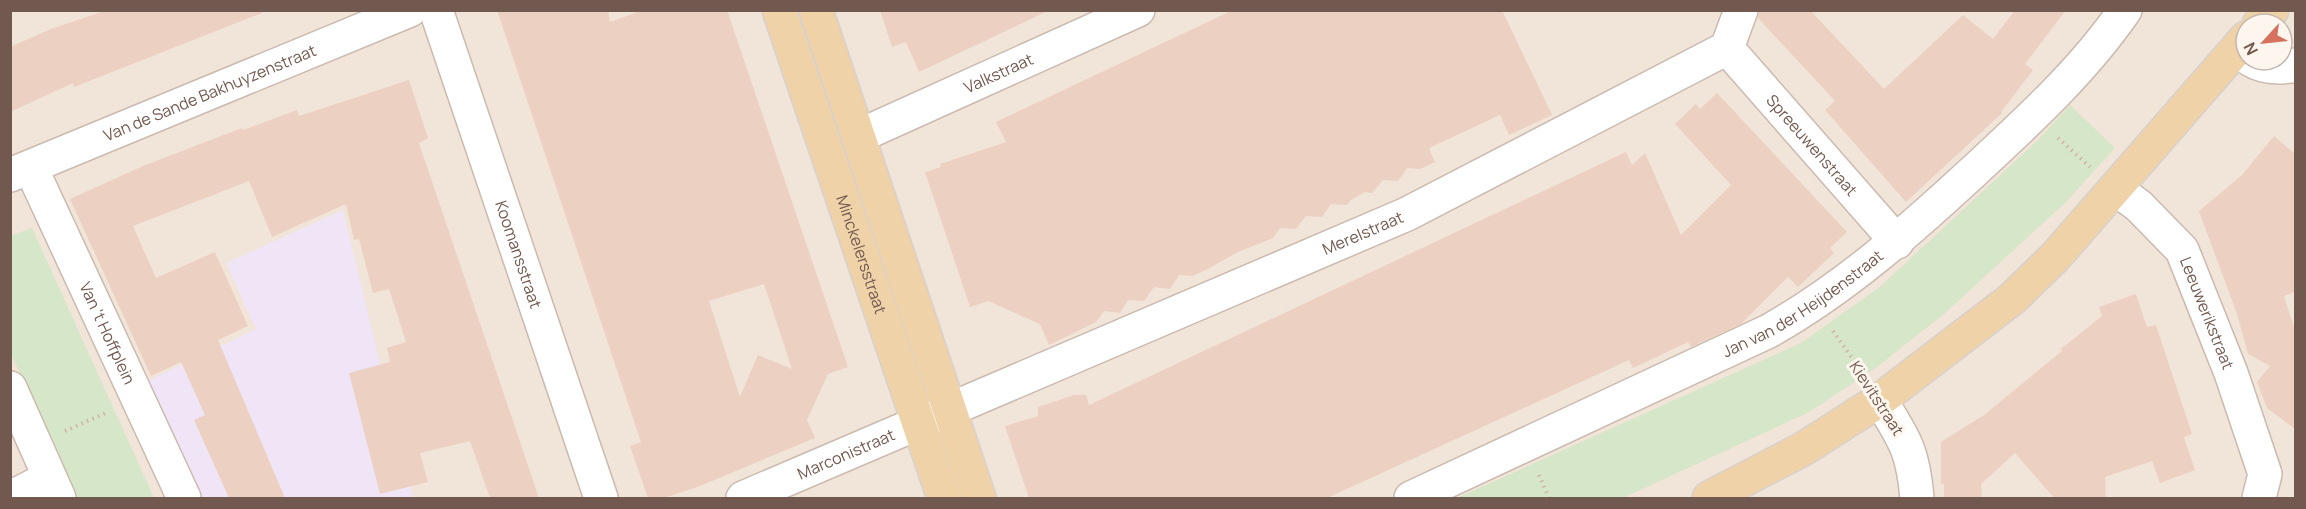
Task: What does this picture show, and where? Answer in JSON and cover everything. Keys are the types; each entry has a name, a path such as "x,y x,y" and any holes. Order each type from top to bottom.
{"main road":[{"name":"Minckelersstraat","path":"779,10 944,498"},
{"name":"Minckelersstraat","path":"816,10 979,498"},
{"path":"1709,498 1803,448 1880,400 2013,298 2055,257 2234,57"}],"street":[{"name":"Van de Sande Bakhuyzenstraat","path":"20,171 410,10"},
{"name":"Koomansstraat","path":"436,10 601,498"},
{"name":"Valkstraat","path":"859,136 1137,10"},
{"path":"1727,48 1741,10"},
{"name":"Jan van der Heijdenstraat","path":"1411,498 1769,331 1814,306 1897,242 2032,116 2099,48 2125,10"},
{"name":"Spreeuwenstraat","path":"1727,48 1897,242"},
{"name":"Merelstraat","path":"950,411 1407,214 1727,48"},
{"name":"Van 't Hoffplein","path":"20,171 139,399 184,498"},
{"name":"Leeuwerikstraat","path":"2116,189 2139,206 2182,250 2231,374 2265,474 2259,498"},
{"path":"10,388 54,488 10,498"},
{"name":"Kievitstraat","path":"1880,400 1911,454 1917,498"},
{"name":"Marconistraat","path":"743,498 950,411"}],"path":[{"path":"2032,116 2116,189"},
{"name":"Kievitstraat","path":"1814,306 1880,400"},
{"path":"34,444 139,399"}],"shaded area":[{"path":"11,11 2295,11 2295,498 11,498"},
{"path":"343,210 413,498 198,498 144,383 256,329 226,263"}],"green space":[{"path":"2070,105 2115,148 2066,202 1945,313 1877,367 1809,412 1623,498 1457,498 1801,343 1881,286 2038,140"},
{"path":"32,228 154,498 77,498 11,354 10,236"}],"building":[{"path":"107,10 261,10 262,13 74,87 73,83 10,112 10,47 51,29"},
{"path":"497,10 608,10 610,22 643,10 727,10 848,367 828,374 807,420 815,438 700,486 664,498 648,498 630,446 641,442","holes":["764,284 792,369 758,355 740,397 709,301"]},
{"path":"880,10 1050,10 919,72 906,42 892,47"},
{"path":"1233,10 1502,10 1552,115 1509,135 1500,115 1429,148 1435,162 1420,169 1407,168 1398,181 1383,180 1372,193 1365,192 1347,205 1331,204 1322,217 1306,216 1296,229 1280,228 1273,238 1238,252 1208,269 1192,276 1179,275 1170,289 1154,287 1144,301 1128,300 1120,313 1104,311 1096,322 1049,345 1040,324 988,301 970,307 925,172 941,167 940,164 1006,142 996,122"},
{"path":"1759,10 1810,10 1884,89 1963,15 1993,39 2015,10 2066,10 2025,64 2033,70 2002,113 1906,202 1825,110 1835,101 1758,18"},
{"path":"409,80 428,138 419,143 539,498 490,498 470,441 420,453 428,482 380,494 349,373 390,362 387,348 406,342 389,289 373,293 359,239 354,240 346,204 272,237 249,181 133,226 156,278 215,252 248,326 218,340 285,498 229,498 194,420 205,415 181,362 151,376 70,199 143,166 242,128 243,130 297,110 299,116"},
{"path":"1717,93 1847,232 1830,248 1834,253 1798,287 1788,277 1741,324 1691,347 1688,342 1633,368 1629,360 1327,498 1029,498 1005,426 1038,416 1038,407 1074,395 1086,395 1089,405 1626,152 1632,165 1645,153 1681,235 1731,185 1675,124 1696,104 1700,109"},
{"path":"2274,136 2295,154 2295,292 2284,296 2295,330 2295,429 2267,408 2257,382 2270,366 2248,354 2237,314 2199,211 2242,175"},
{"path":"2136,294 2147,327 2156,325 2192,434 2184,437 2195,470 2160,483 2152,461 2105,477 2106,498 2054,498 2015,453 1981,484 1982,498 1944,498 1944,484 1941,484 1941,442 1984,415 2062,351 2061,349 2102,316 2099,307"}]}
